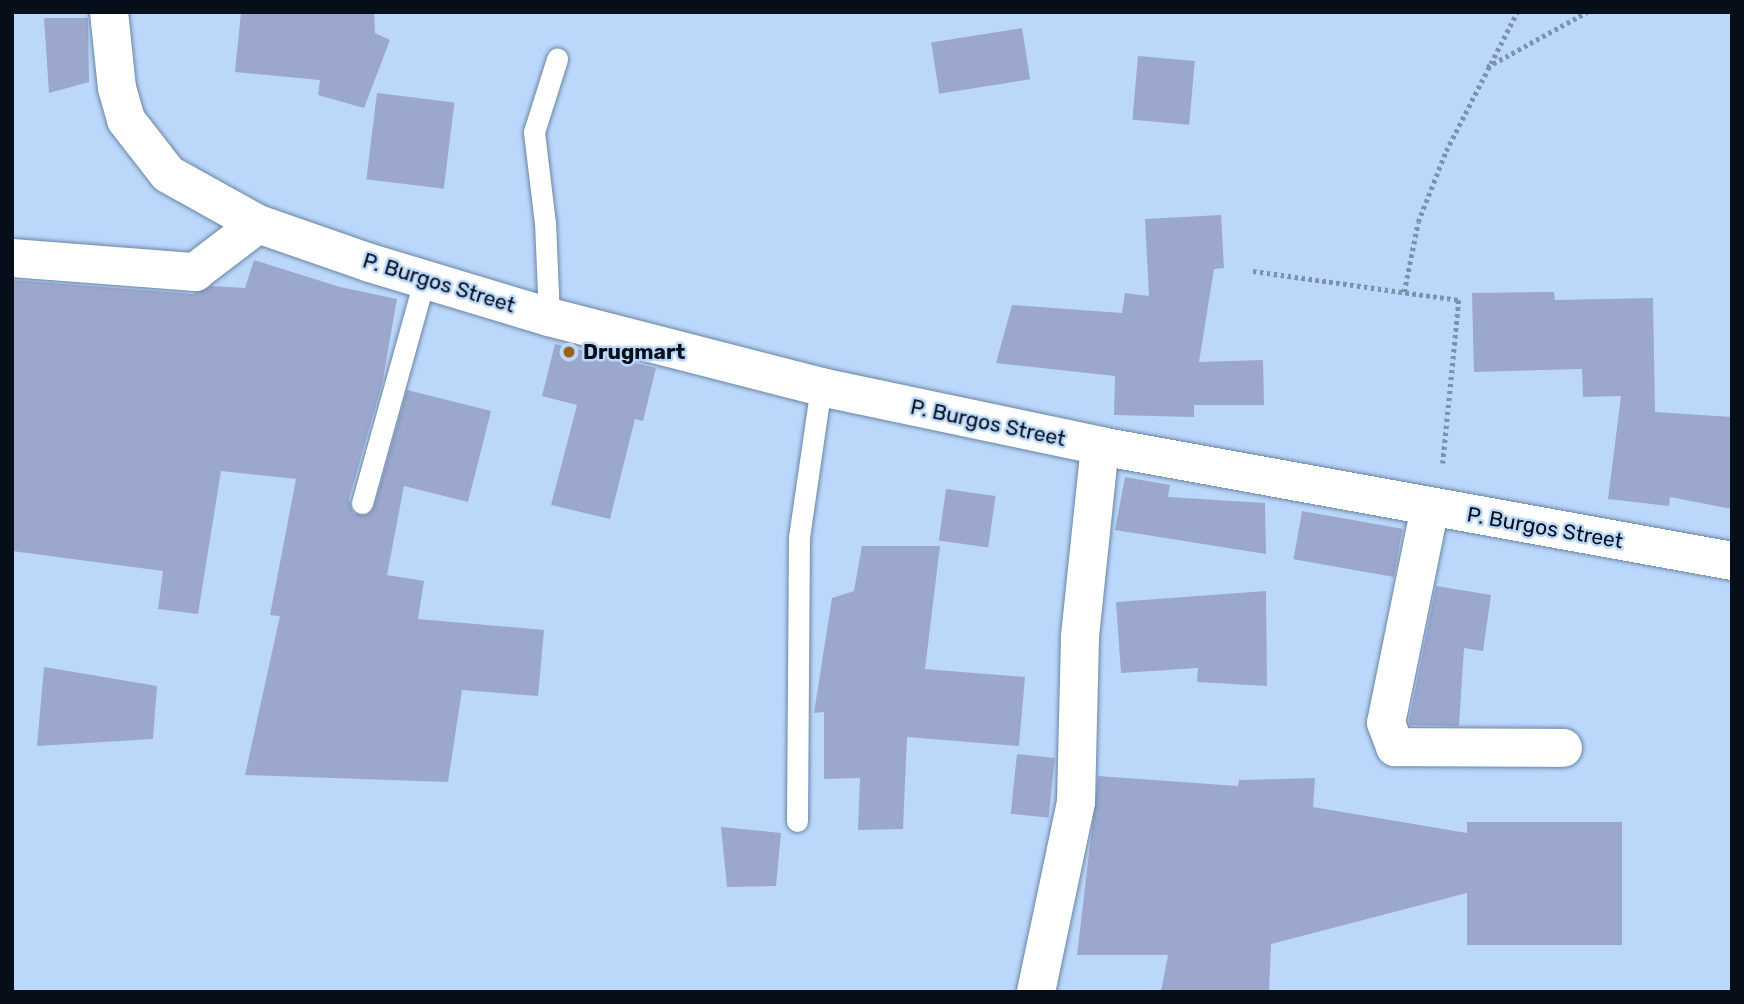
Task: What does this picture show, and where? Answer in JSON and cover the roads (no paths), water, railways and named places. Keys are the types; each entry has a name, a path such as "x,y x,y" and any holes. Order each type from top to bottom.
{"street":[{"name":"P. Burgos Street","path":"109,12 117,88 126,120 169,174 258,224 549,317 821,387 1100,446 1732,561"},
{"path":"12,258 195,272 258,224"},
{"path":"1035,992 1076,802 1080,636 1100,446"},
{"path":"1434,508 1386,723 1395,747 1563,748"}],"lane":[{"path":"549,317 545,223 534,132 557,59"},
{"path":"362,503 425,278"},
{"path":"797,821 799,537 821,387"}],"place":[{"name":"Drugmart","path":"569,352"}]}
